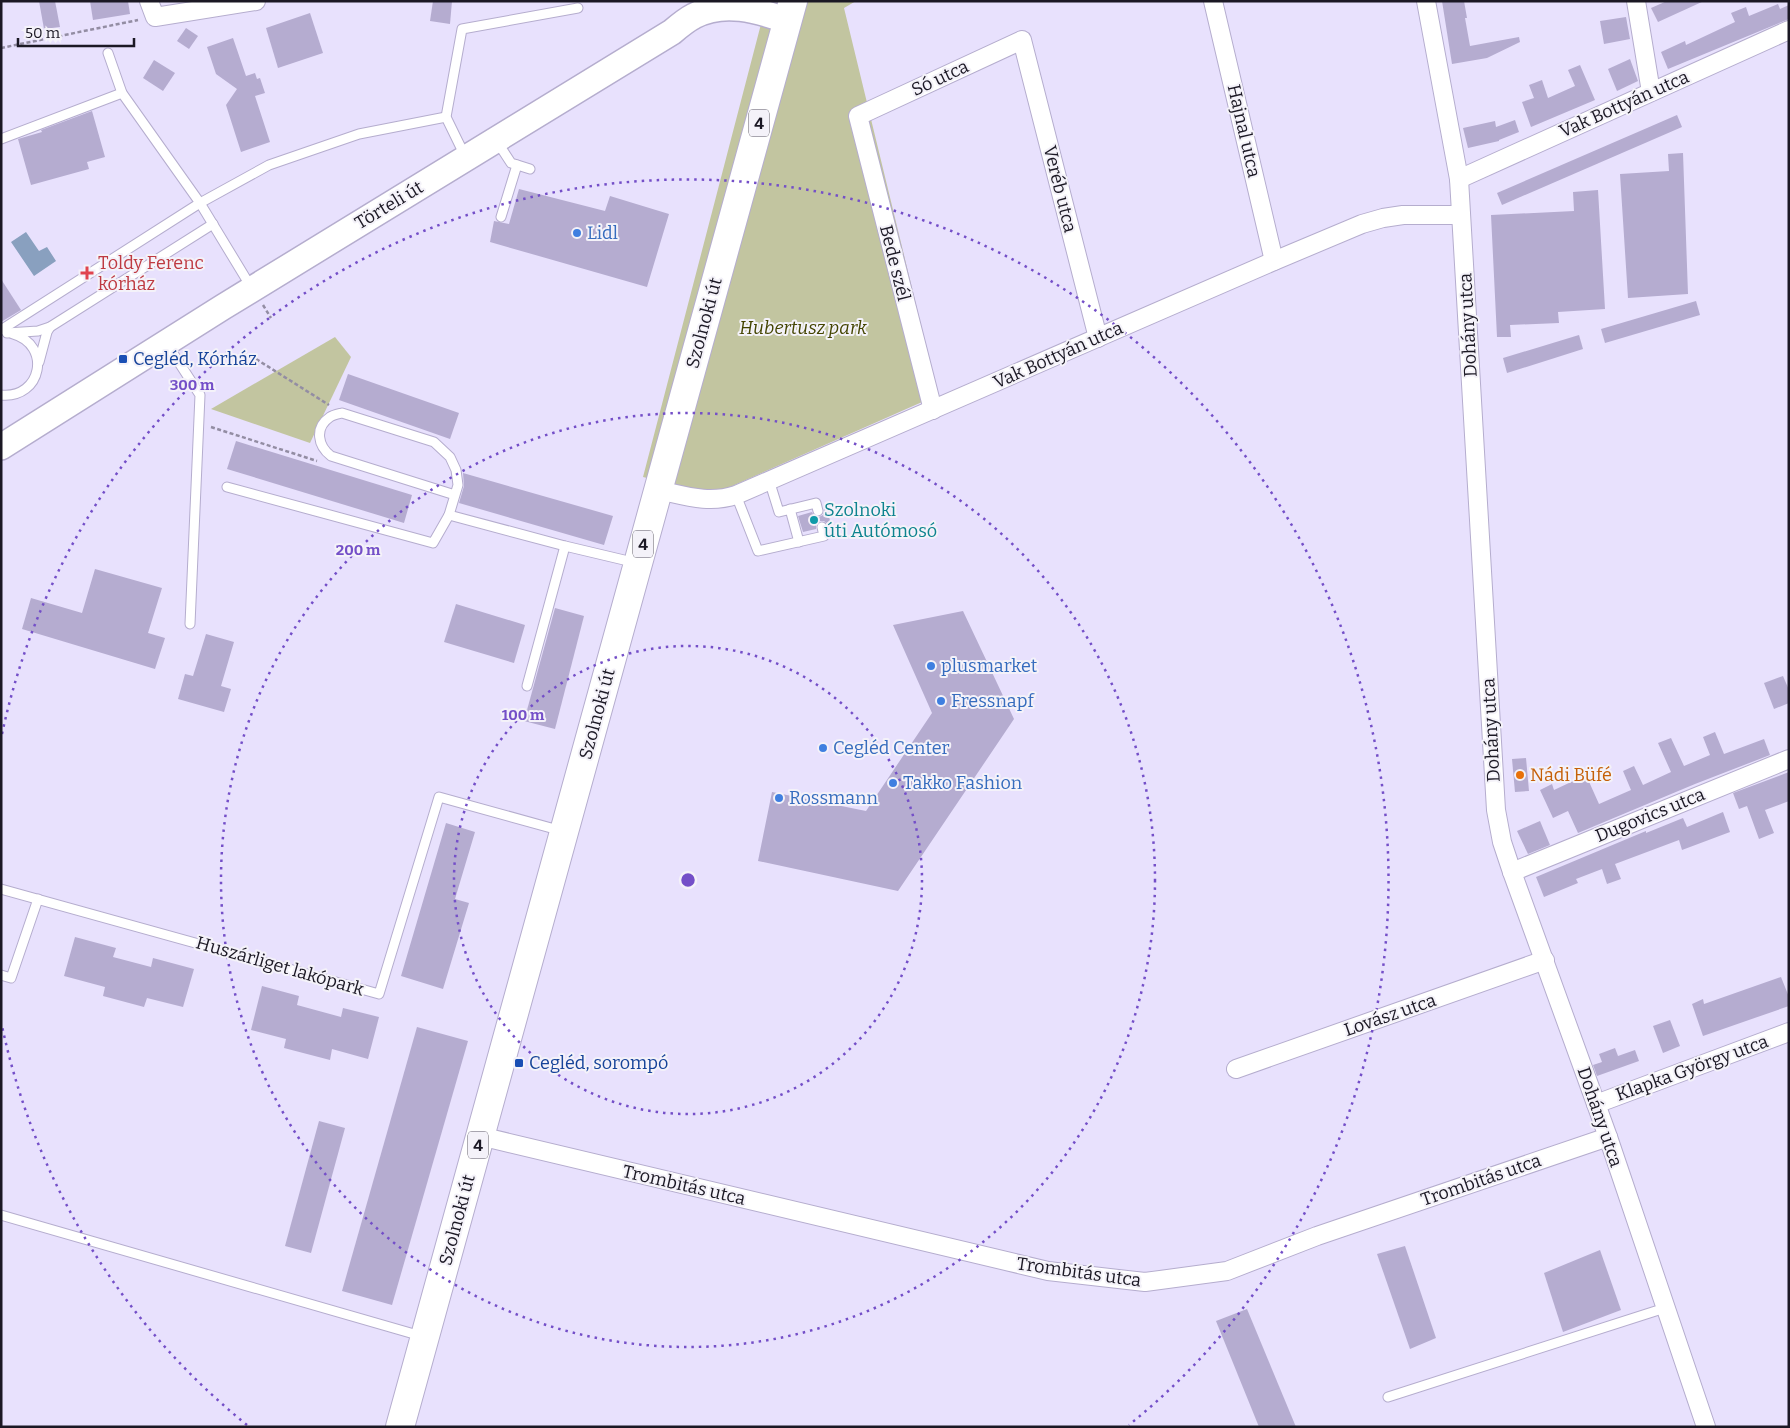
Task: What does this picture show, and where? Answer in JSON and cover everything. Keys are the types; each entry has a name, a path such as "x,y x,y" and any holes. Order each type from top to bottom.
{"main road":[{"name":"Törteli út","path":"1,447 253,289 672,32 695,15 718,6 737,6 764,12 790,11"},
{"name":"Szolnoki út","path":"400,1427 790,11"}],"street":[{"path":"152,9 256,1"},
{"name":"Hajnal utca","path":"1213,1 1274,261"},
{"name":"Dohány utca","path":"1426,1 1459,179 1496,810 1502,842 1608,1137 1706,1427"},
{"path":"1636,1 1651,92"},
{"name":"Vak Bottyán utca","path":"1459,179 1789,30"},
{"name":"Só utca","path":"858,116 1022,40"},
{"name":"Veréb utca","path":"1022,40 1098,338"},
{"name":"Bede szél","path":"858,116 933,410"},
{"name":"Vak Bottyán utca","path":"658,490 708,500 723,499 736,495 1362,224 1403,215 1461,215"},
{"name":"Dugovics utca","path":"1512,872 1789,758"},
{"name":"Lovász utca","path":"1236,1069 1545,960"},
{"name":"Klapka György utca","path":"1596,1104 1789,1032"},
{"name":"Trombitás utca","path":"480,1136 1048,1271 1145,1282 1227,1271 1335,1230 1608,1137"}],"lane":[{"path":"466,158 446,117 462,29 578,8"},
{"path":"108,53 122,93 200,203 253,289"},
{"path":"1,139 122,93"},
{"path":"3,332 200,203 269,165 359,134 446,117"},
{"path":"496,140 511,164 530,169"},
{"path":"501,217 517,165"},
{"path":"3,332 38,331 50,327 213,224"},
{"path":"1,396 13,395 26,388 33,381 50,327"},
{"path":"3,332 16,334 28,341 36,352 38,366"},
{"path":"166,343 200,394 190,624"},
{"path":"227,487 434,543 449,515 455,495 458,485 456,470 450,457 434,442 342,413 330,417 320,430 320,441 323,450 331,456 455,495"},
{"path":"770,480 779,512 790,509 804,510 816,503 818,510"},
{"path":"736,495 758,551 799,542 810,534 824,536 822,527"},
{"path":"790,509 799,542"},
{"path":"449,515 638,565"},
{"path":"527,686 564,546"},
{"name":"Huszárliget lakópark","path":"1,889 379,994 438,797 564,832"},
{"path":"1,975 11,978 38,899"},
{"path":"1,1215 426,1337"},
{"path":"1388,1397 1665,1308"}],"path":[{"path":"1,48 152,9"},
{"path":"256,359 342,413"}],"green space":[{"name":"Hubertusz park","path":"767,1 856,1 844,8 938,395 721,491 692,489 643,477"},
{"path":"335,337 351,357 310,443 211,409"}],"water":[{"path":"26,232 39,251 47,247 56,261 34,276 11,242"}],"building":[{"path":"39,1 55,1 60,27 44,29"},
{"path":"90,1 128,1 130,14 93,20"},
{"path":"433,1 452,1 450,24 430,21"},
{"path":"1442,1 1464,1 1470,46 1519,37 1520,42 1487,58 1452,64"},
{"path":"1667,1 1704,1 1658,22 1651,8"},
{"path":"1778,4 1780,9 1789,5 1789,19 1668,69 1661,52 1685,41 1686,45 1735,22 1731,13 1746,7 1749,16"},
{"path":"310,13 323,53 278,68 266,28"},
{"path":"1626,17 1630,39 1604,44 1600,21"},
{"path":"186,28 198,36 189,49 177,41"},
{"path":"233,38 246,76 255,73 257,79 260,78 265,93 255,96 270,142 241,152 226,105 237,89 216,74 207,47"},
{"path":"1630,59 1638,81 1617,91 1608,69"},
{"path":"154,60 175,73 163,91 143,78"},
{"path":"1580,65 1595,100 1531,127 1522,102 1534,98 1529,85 1542,80 1548,98 1575,86 1568,70"},
{"path":"92,111 105,157 87,162 89,169 31,185 18,139 42,132 41,130"},
{"path":"1677,115 1682,127 1502,205 1497,193"},
{"path":"1515,120 1519,132 1499,141 1468,148 1463,128 1495,121 1496,127"},
{"path":"1683,153 1688,294 1628,298 1620,174 1669,171 1668,154"},
{"name":"Lidl","path":"519,189 605,211 610,196 669,214 647,287 490,242 494,221 509,224"},
{"path":"1598,190 1605,309 1558,312 1559,323 1510,325 1511,337 1497,337 1491,215 1574,211 1573,192"},
{"path":"1,279 21,310 1,322"},
{"path":"1696,301 1700,315 1605,343 1601,329"},
{"path":"1579,335 1583,349 1507,373 1503,358"},
{"path":"348,374 459,413 450,439 339,400"},
{"path":"236,441 412,495 404,523 227,469"},
{"path":"463,473 613,516 604,545 459,503 464,486"},
{"name":"Szolnoki úti Autómosó","path":"827,508 831,525 820,521 816,525 816,529 803,532 798,516 812,512 814,516 819,517 823,515 824,509"},
{"path":"95,569 162,588 148,633 165,638 155,669 22,629 31,598 82,613"},
{"path":"456,604 525,625 514,663 444,642"},
{"path":"555,608 584,616 555,729 524,721"},
{"path":"963,611 1014,719 898,891 758,861 772,792 866,811 932,713 893,625"},
{"path":"206,634 234,642 221,686 231,689 224,712 178,699 185,674 193,676"},
{"path":"1783,676 1789,690 1789,703 1774,709 1764,683"},
{"path":"1715,732 1724,754 1764,739 1770,755 1578,833 1568,811 1553,818 1540,790 1552,784 1554,790 1586,775 1599,804 1631,790 1623,771 1634,766 1643,785 1671,772 1658,743 1671,738 1684,766 1710,755 1703,737"},
{"name":"Nádi Büfé","path":"1526,758 1529,791 1515,792 1512,759"},
{"path":"1789,772 1789,801 1765,810 1774,833 1759,839 1747,806 1739,809 1733,793"},
{"path":"1723,812 1730,832 1682,850 1679,840 1615,864 1621,879 1607,884 1602,869 1576,879 1578,883 1544,897 1536,877 1646,831 1646,833 1683,818 1687,827"},
{"path":"1540,821 1550,845 1528,854 1517,831"},
{"path":"446,823 475,832 455,899 469,903 443,989 401,976"},
{"path":"75,937 116,948 113,957 151,967 153,958 194,969 183,1007 147,998 144,1007 103,996 105,987 64,976"},
{"path":"1781,977 1789,997 1789,1006 1703,1036 1692,1004 1703,999 1704,1004"},
{"path":"262,986 299,996 297,1005 341,1017 343,1008 379,1017 368,1059 332,1049 330,1060 284,1048 286,1039 251,1030"},
{"path":"1670,1020 1680,1046 1663,1053 1653,1026"},
{"path":"417,1027 468,1041 392,1305 342,1291"},
{"path":"1615,1048 1618,1056 1635,1050 1639,1061 1597,1076 1593,1065 1602,1062 1599,1054"},
{"path":"319,1121 345,1128 311,1253 285,1246"},
{"path":"1405,1246 1436,1338 1410,1349 1377,1254"},
{"path":"1600,1250 1621,1310 1563,1332 1544,1273"},
{"path":"1247,1309 1296,1427 1259,1427 1216,1321"}],"place":[{"name":"Lidl","path":"577,233"},
{"name":"Toldy Ferenc kórház","path":"87,273"},
{"name":"Cegléd, Kórház","path":"123,359"},
{"name":"Szolnoki úti Autómosó","path":"814,520"},
{"name":"plusmarket","path":"931,666"},
{"name":"Fressnapf","path":"941,701"},
{"name":"Cegléd Center","path":"823,748"},
{"name":"Nádi Büfé","path":"1520,775"},
{"name":"Takko Fashion","path":"893,783"},
{"name":"Rossmann","path":"779,798"},
{"name":"Cegléd, sorompó","path":"519,1063"}]}
